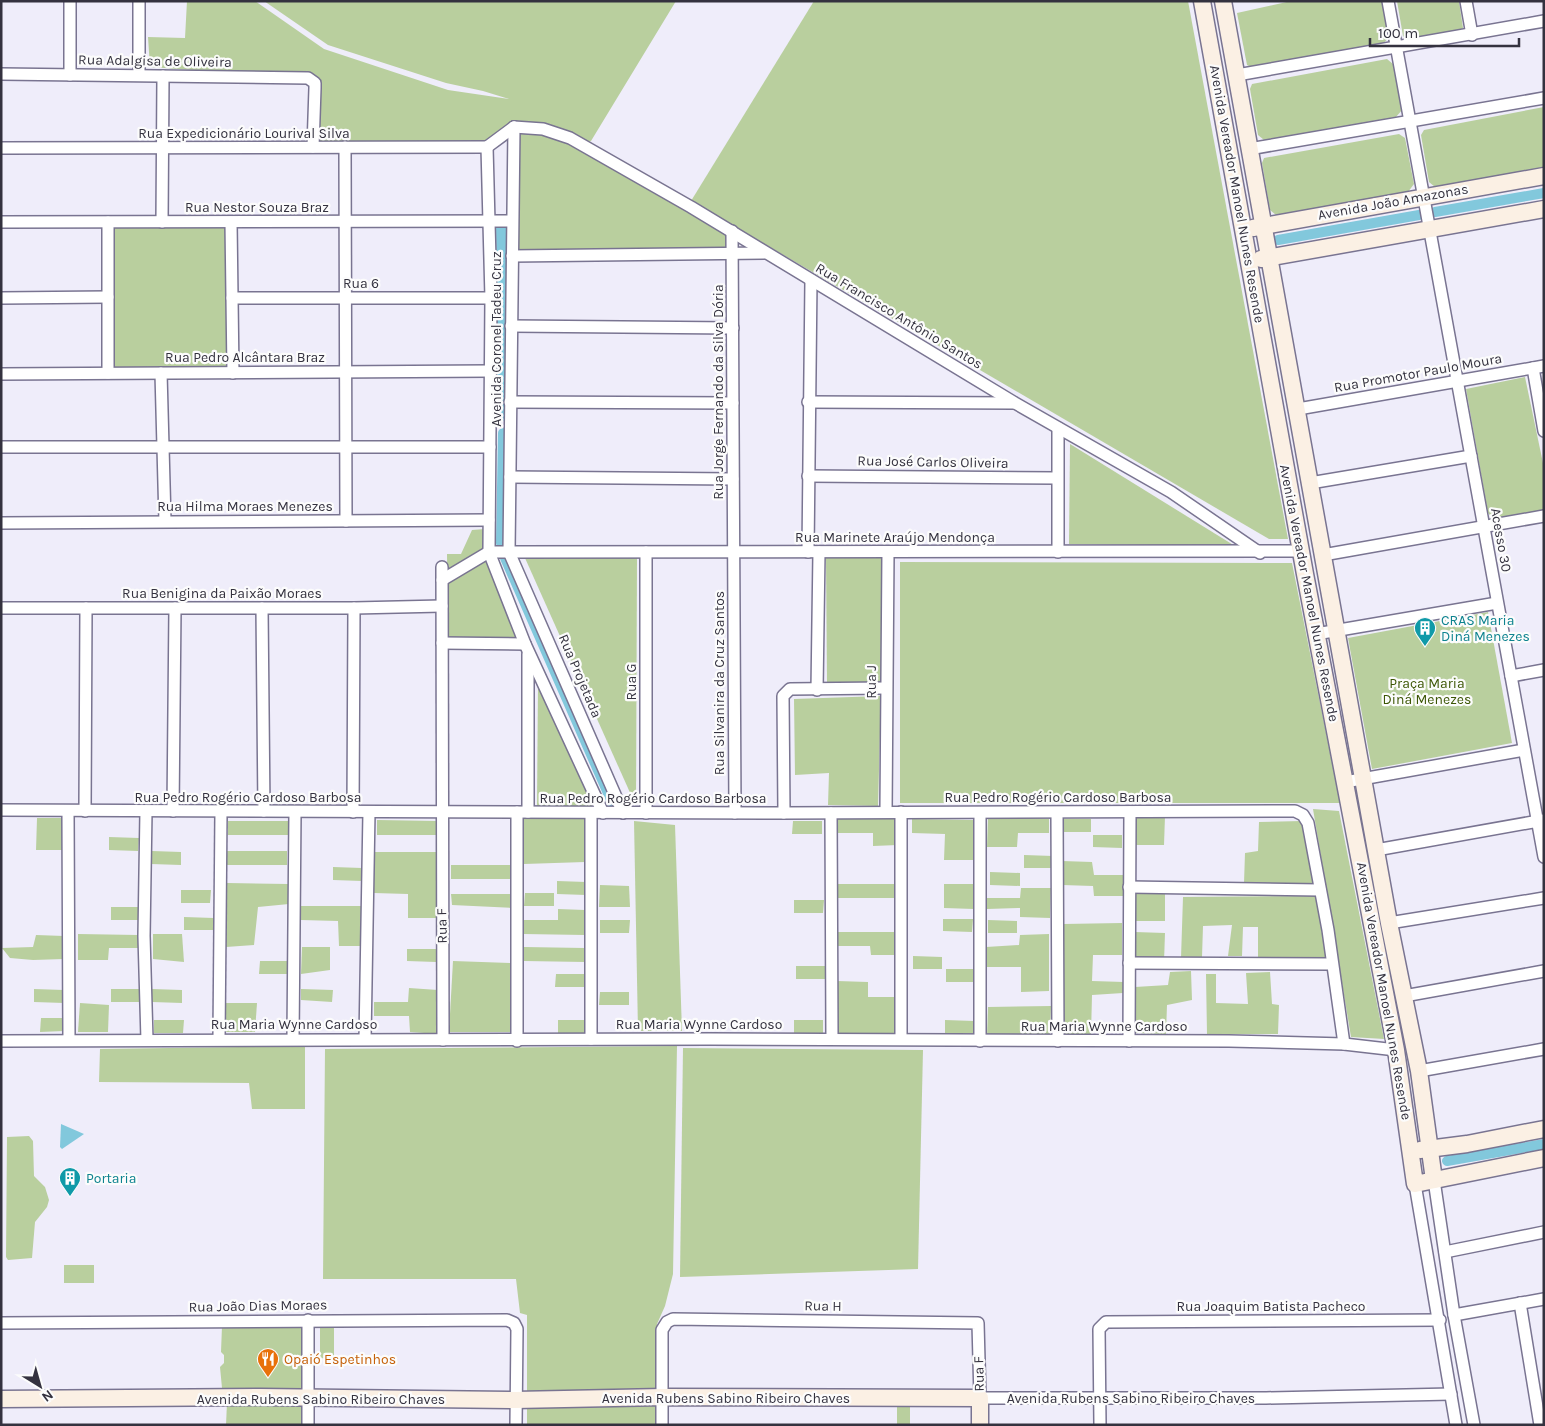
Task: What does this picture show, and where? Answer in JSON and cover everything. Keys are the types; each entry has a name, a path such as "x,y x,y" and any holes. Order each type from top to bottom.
{"street":[{"path":"70,1 70,74"},
{"path":"139,1 139,75"},
{"name":"Avenida Vereador Manoel Nunes Resende","path":"1202,1 1300,551 1396,1050 1410,1131 1415,1184"},
{"name":"Acesso 30","path":"1388,1 1524,750 1540,821 1544,857"},
{"path":"1466,1 1472,34"},
{"name":"Avenida Vereador Manoel Nunes Resende","path":"1226,2 1249,149 1298,409 1321,550 1418,1071 1427,1130 1435,1148 1439,1179"},
{"path":"1237,75 1544,21"},
{"name":"Rua Adalgisa de Oliveira","path":"1,74 308,78 315,83 313,148"},
{"path":"162,222 163,76"},
{"path":"1249,149 1544,98"},
{"path":"486,147 514,126"},
{"name":"Avenida Coronel Tadeu Cruz","path":"509,552 514,126"},
{"name":"Rua Francisco Antônio Santos","path":"514,126 543,129 570,138 732,231 764,253 1015,403 1171,492 1260,553"},
{"path":"345,147 346,521"},
{"name":"Rua Expedicionário Lourival Silva","path":"1,148 486,147"},
{"name":"Avenida Coronel Tadeu Cruz","path":"486,147 490,298 489,552"},
{"name":"Avenida João Amazonas","path":"1243,230 1544,176"},
{"path":"1249,261 1544,209"},
{"name":"Rua Nestor Souza Braz","path":"1,222 512,221"},
{"path":"108,222 108,373"},
{"path":"230,222 233,373"},
{"name":"Rua Jorge Fernando da Silva Dória","path":"732,231 734,552"},
{"path":"512,256 764,253"},
{"path":"811,280 808,476 814,552 817,690"},
{"path":"1,298 108,298"},
{"name":"Rua 6","path":"232,298 490,298"},
{"path":"511,326 733,328"},
{"path":"1538,367 1544,431"},
{"name":"Rua Promotor Paulo Moura","path":"1298,409 1538,367"},
{"name":"Rua Pedro Alcântara Braz","path":"1,374 490,371"},
{"path":"161,373 165,522"},
{"path":"510,402 733,403"},
{"path":"808,402 1015,403"},
{"path":"490,427 510,426"},
{"path":"1058,428 1058,552"},
{"path":"1,447 490,447"},
{"path":"1310,483 1471,456"},
{"path":"510,476 733,478"},
{"name":"Rua José Carlos Oliveira","path":"808,476 1057,478"},
{"path":"1300,551 1321,550 1544,516"},
{"name":"Rua Hilma Moraes Menezes","path":"1,523 489,520"},
{"name":"Rua Marinete Araújo Mendonça","path":"489,552 1260,553 1300,551"},
{"path":"442,580 489,552 597,813 591,1039"},
{"name":"Rua Projetada","path":"509,552 622,813"},
{"name":"Rua G","path":"646,552 646,813"},
{"name":"Rua Silvanira da Cruz Santos","path":"734,552 735,813"},
{"name":"Rua J","path":"886,812 888,552"},
{"name":"Rua F","path":"442,567 441,812 444,1040"},
{"path":"1316,634 1497,603"},
{"name":"Rua Benigina da Paixão Moraes","path":"1,608 354,608 442,606"},
{"path":"85,811 86,608"},
{"path":"173,811 175,608"},
{"path":"262,608 264,811"},
{"path":"353,812 354,608"},
{"path":"442,643 527,647"},
{"path":"517,1041 527,647"},
{"path":"1511,676 1544,670"},
{"path":"784,813 783,696 790,689 886,688"},
{"path":"1345,782 1524,750"},
{"name":"Rua Pedro Rogério Cardoso Barbosa","path":"1,810 597,813 901,812 980,814 1295,812 1303,815 1308,823 1320,890"},
{"path":"68,811 70,1040"},
{"path":"146,811 144,936 148,1040"},
{"path":"219,1040 221,811"},
{"path":"293,1039 295,812"},
{"path":"365,1039 369,812"},
{"path":"901,812 901,1039"},
{"path":"1129,1040 1130,812"},
{"path":"831,813 832,1039"},
{"path":"1057,813 1058,1041"},
{"path":"980,814 980,1041"},
{"path":"1376,850 1540,821"},
{"path":"1129,887 1320,890 1344,1044"},
{"path":"1389,923 1544,898"},
{"path":"1129,963 1332,964"},
{"path":"1404,996 1544,971"},
{"name":"Rua Maria Wynne Cardoso","path":"1,1041 293,1039 517,1041 591,1039 1129,1040 1344,1044 1396,1050"},
{"path":"1418,1071 1544,1048"},
{"path":"1412,1151 1544,1129"},
{"path":"1410,1131 1419,1134 1427,1130"},
{"path":"1456,1425 1440,1320 1415,1184 1544,1158"},
{"path":"1439,1179 1445,1252 1454,1315 1474,1425"},
{"path":"1445,1252 1544,1232"},
{"path":"1454,1315 1544,1299"},
{"path":"1520,1304 1540,1425"},
{"name":"Rua H","path":"663,1397 662,1330 667,1322 676,1319 978,1323"},
{"path":"308,1320 308,1425"},
{"name":"Rua João Dias Moraes","path":"1,1323 508,1320 514,1323 516,1329 515,1400"},
{"name":"Rua Joaquim Batista Pacheco","path":"1099,1396 1099,1329 1103,1323 1111,1320 1440,1320"},
{"name":"Rua F","path":"978,1323 980,1425"},
{"name":"Avenida Rubens Sabino Ribeiro Chaves","path":"1,1399 308,1398 515,1400 663,1397 980,1398 1099,1396 1266,1398 1451,1394"},
{"path":"1099,1396 1100,1425"},
{"path":"662,1425 663,1397"},
{"path":"515,1400 516,1425"}],"green space":[{"path":"187,1 255,1 324,49 448,90 509,99 446,83 328,45 264,1 676,1 591,141 583,144 732,231 732,253 517,250 514,127 487,147 313,147 315,88 308,78 150,67 148,37 185,38"},
{"path":"814,1 1188,1 1288,539 1269,539 691,201"},
{"path":"1291,1 1382,1 1389,37 1383,44 1251,67 1247,65 1237,13"},
{"path":"1397,1 1459,1 1463,28 1461,30 1407,40 1403,36"},
{"path":"1387,59 1393,64 1402,110 1396,117 1264,140 1258,135 1250,89 1252,84"},
{"path":"1544,107 1544,167 1435,187 1429,182 1421,135 1424,130"},
{"path":"1399,134 1405,138 1414,184 1408,192 1276,215 1270,210 1262,163 1264,158"},
{"path":"227,227 227,368 115,369 114,228"},
{"path":"1525,377 1544,468 1544,511 1494,519 1488,513 1466,389"},
{"path":"1070,444 1235,546 1069,544"},
{"path":"485,529 519,640 448,640 447,554 461,554 472,530"},
{"path":"826,557 885,558 881,684 827,683"},
{"path":"525,558 637,558 636,806"},
{"path":"900,562 1292,563 1340,803 900,803"},
{"name":"Praça Maria Diná Menezes","path":"1488,612 1512,743 1372,769 1348,638"},
{"path":"538,682 593,806 537,806"},
{"path":"881,696 878,806 828,805 829,773 795,775 794,699"},
{"path":"1313,809 1339,811 1384,1039 1351,1037"},
{"path":"1135,815 1165,816 1164,845 1134,845"},
{"path":"988,817 1049,819 1049,833 1018,833 1017,847 987,847"},
{"path":"37,818 65,818 66,850 36,850"},
{"path":"836,818 898,819 898,845 873,846 873,833 836,833"},
{"path":"524,819 585,819 585,862 524,864"},
{"path":"912,819 973,820 974,860 944,860 945,834 912,833"},
{"path":"1062,819 1091,819 1091,832 1062,832"},
{"path":"377,820 438,821 438,835 377,835"},
{"path":"228,821 290,821 289,835 228,835"},
{"path":"634,821 675,825 682,1031 638,1031"},
{"path":"793,821 822,821 822,834 792,834"},
{"path":"1302,821 1315,884 1244,883 1245,853 1258,851 1259,822"},
{"path":"1093,835 1122,835 1122,848 1093,847"},
{"path":"109,837 139,838 138,851 109,850"},
{"path":"152,851 181,852 181,865 151,864"},
{"path":"226,851 287,851 287,865 226,865"},
{"path":"374,852 436,852 437,918 408,918 408,894 374,893"},
{"path":"1024,855 1053,856 1053,868 1024,868"},
{"path":"1062,861 1092,862 1094,875 1123,875 1124,896 1094,896 1093,886 1062,885"},
{"path":"451,865 513,865 512,879 451,879"},
{"path":"333,867 362,868 362,881 333,880"},
{"path":"990,872 1020,873 1020,886 990,885"},
{"path":"557,881 586,882 586,895 557,894"},
{"path":"227,883 288,884 289,904 258,907 254,945 226,947"},
{"path":"837,884 899,884 899,898 837,898"},
{"path":"944,884 974,884 974,909 944,908"},
{"path":"600,885 629,886 630,907 599,907"},
{"path":"1021,888 1051,888 1050,918 1020,917 1020,908 987,909 986,898 1020,898"},
{"path":"181,890 211,890 210,903 181,903"},
{"path":"1135,891 1165,892 1165,921 1135,921"},
{"path":"525,893 554,893 554,906 524,906"},
{"path":"451,894 513,894 513,908 452,905"},
{"path":"1316,896 1326,959 1258,957 1258,927 1243,927 1242,956 1228,956 1232,925 1203,926 1202,957 1181,958 1183,897"},
{"path":"794,900 824,900 823,913 794,913"},
{"path":"301,906 362,906 362,946 339,946 338,921 301,920"},
{"path":"111,907 141,907 140,920 111,920"},
{"path":"558,909 585,910 585,935 523,934 524,920 558,920"},
{"path":"184,917 214,918 214,930 184,930"},
{"path":"943,919 973,919 972,932 943,931"},
{"path":"600,920 630,920 629,933 600,933"},
{"path":"988,920 1017,921 1017,933 988,933"},
{"path":"1122,923 1122,955 1093,955 1092,981 1124,982 1123,993 1092,995 1091,1035 1062,1034 1063,924"},
{"path":"838,932 900,932 898,955 871,955 870,946 838,946"},
{"path":"1135,932 1165,933 1164,962 1134,961"},
{"path":"78,934 138,935 138,948 109,948 108,960 78,960"},
{"path":"153,934 182,934 184,962 153,959"},
{"path":"1049,934 1049,991 1021,992 1021,967 987,967 986,947 1019,945 1020,935"},
{"path":"36,935 64,936 64,959 33,960 10,958 2,948 33,947"},
{"path":"302,947 330,947 330,970 301,974"},
{"path":"524,947 585,948 585,962 524,961"},
{"path":"407,949 436,949 436,962 407,961"},
{"path":"913,956 942,957 942,969 913,969"},
{"path":"260,961 289,961 289,974 259,974"},
{"path":"453,961 511,963 510,1032 449,1032"},
{"path":"796,966 826,966 826,979 796,979"},
{"path":"946,969 975,969 975,982 946,982"},
{"path":"1191,971 1192,1000 1167,1005 1166,1034 1136,1033 1135,987 1168,985 1170,972"},
{"path":"1270,972 1272,1004 1279,1005 1278,1034 1207,1034 1206,974 1216,974 1216,1003 1248,1004 1246,973"},
{"path":"556,974 585,974 585,987 555,987"},
{"path":"837,981 868,982 868,997 899,997 898,1034 837,1033"},
{"path":"409,988 438,990 438,1034 410,1032 409,1016 374,1016 374,1002 408,1002"},
{"path":"34,989 64,990 64,1003 34,1002"},
{"path":"111,989 140,989 140,1002 111,1002"},
{"path":"152,989 182,990 182,1003 152,1002"},
{"path":"301,989 333,990 332,1002 301,1000"},
{"path":"600,992 629,992 629,1005 599,1005"},
{"path":"80,1003 109,1005 108,1032 78,1032"},
{"path":"226,1003 257,1003 255,1032 226,1032"},
{"path":"1051,1006 1050,1036 987,1036 988,1007"},
{"path":"41,1018 64,1018 64,1031 40,1032"},
{"path":"154,1020 184,1020 183,1033 154,1033"},
{"path":"558,1020 587,1020 587,1033 558,1033"},
{"path":"794,1020 823,1020 823,1033 794,1033"},
{"path":"945,1020 974,1021 974,1033 945,1033"},
{"path":"305,1046 305,1109 252,1109 249,1083 99,1082 100,1049"},
{"path":"677,1046 673,1274 665,1306 657,1324 658,1425 527,1425 527,1315 520,1313 516,1279 323,1279 325,1049"},
{"path":"683,1048 923,1050 918,1269 680,1277"},
{"path":"29,1136 33,1141 34,1176 45,1187 49,1200 47,1207 35,1222 32,1258 8,1260 6,1257 7,1137"},
{"path":"64,1265 94,1265 94,1283 64,1283"},
{"path":"222,1326 305,1328 304,1391 222,1388 220,1367 224,1363 224,1355 221,1352"},
{"path":"320,1326 334,1327 334,1359 320,1358"},
{"path":"227,1403 302,1403 302,1425 226,1425"},
{"path":"897,1403 910,1403 910,1425 897,1425"}],"water":[{"path":"61,1124 84,1134 62,1149 60,1147"}],"waterway":[{"path":"1435,212 1544,193"},
{"path":"1278,240 1419,215"},
{"path":"501,225 503,416"},
{"path":"501,543 503,433"},
{"path":"505,558 614,807"},
{"path":"1447,1161 1544,1144"}],"place":[{"name":"CRAS Maria Diná Menezes","path":"1425,647"},
{"name":"Portaria","path":"70,1197"},
{"name":"Opaió Espetinhos","path":"268,1378"}]}
